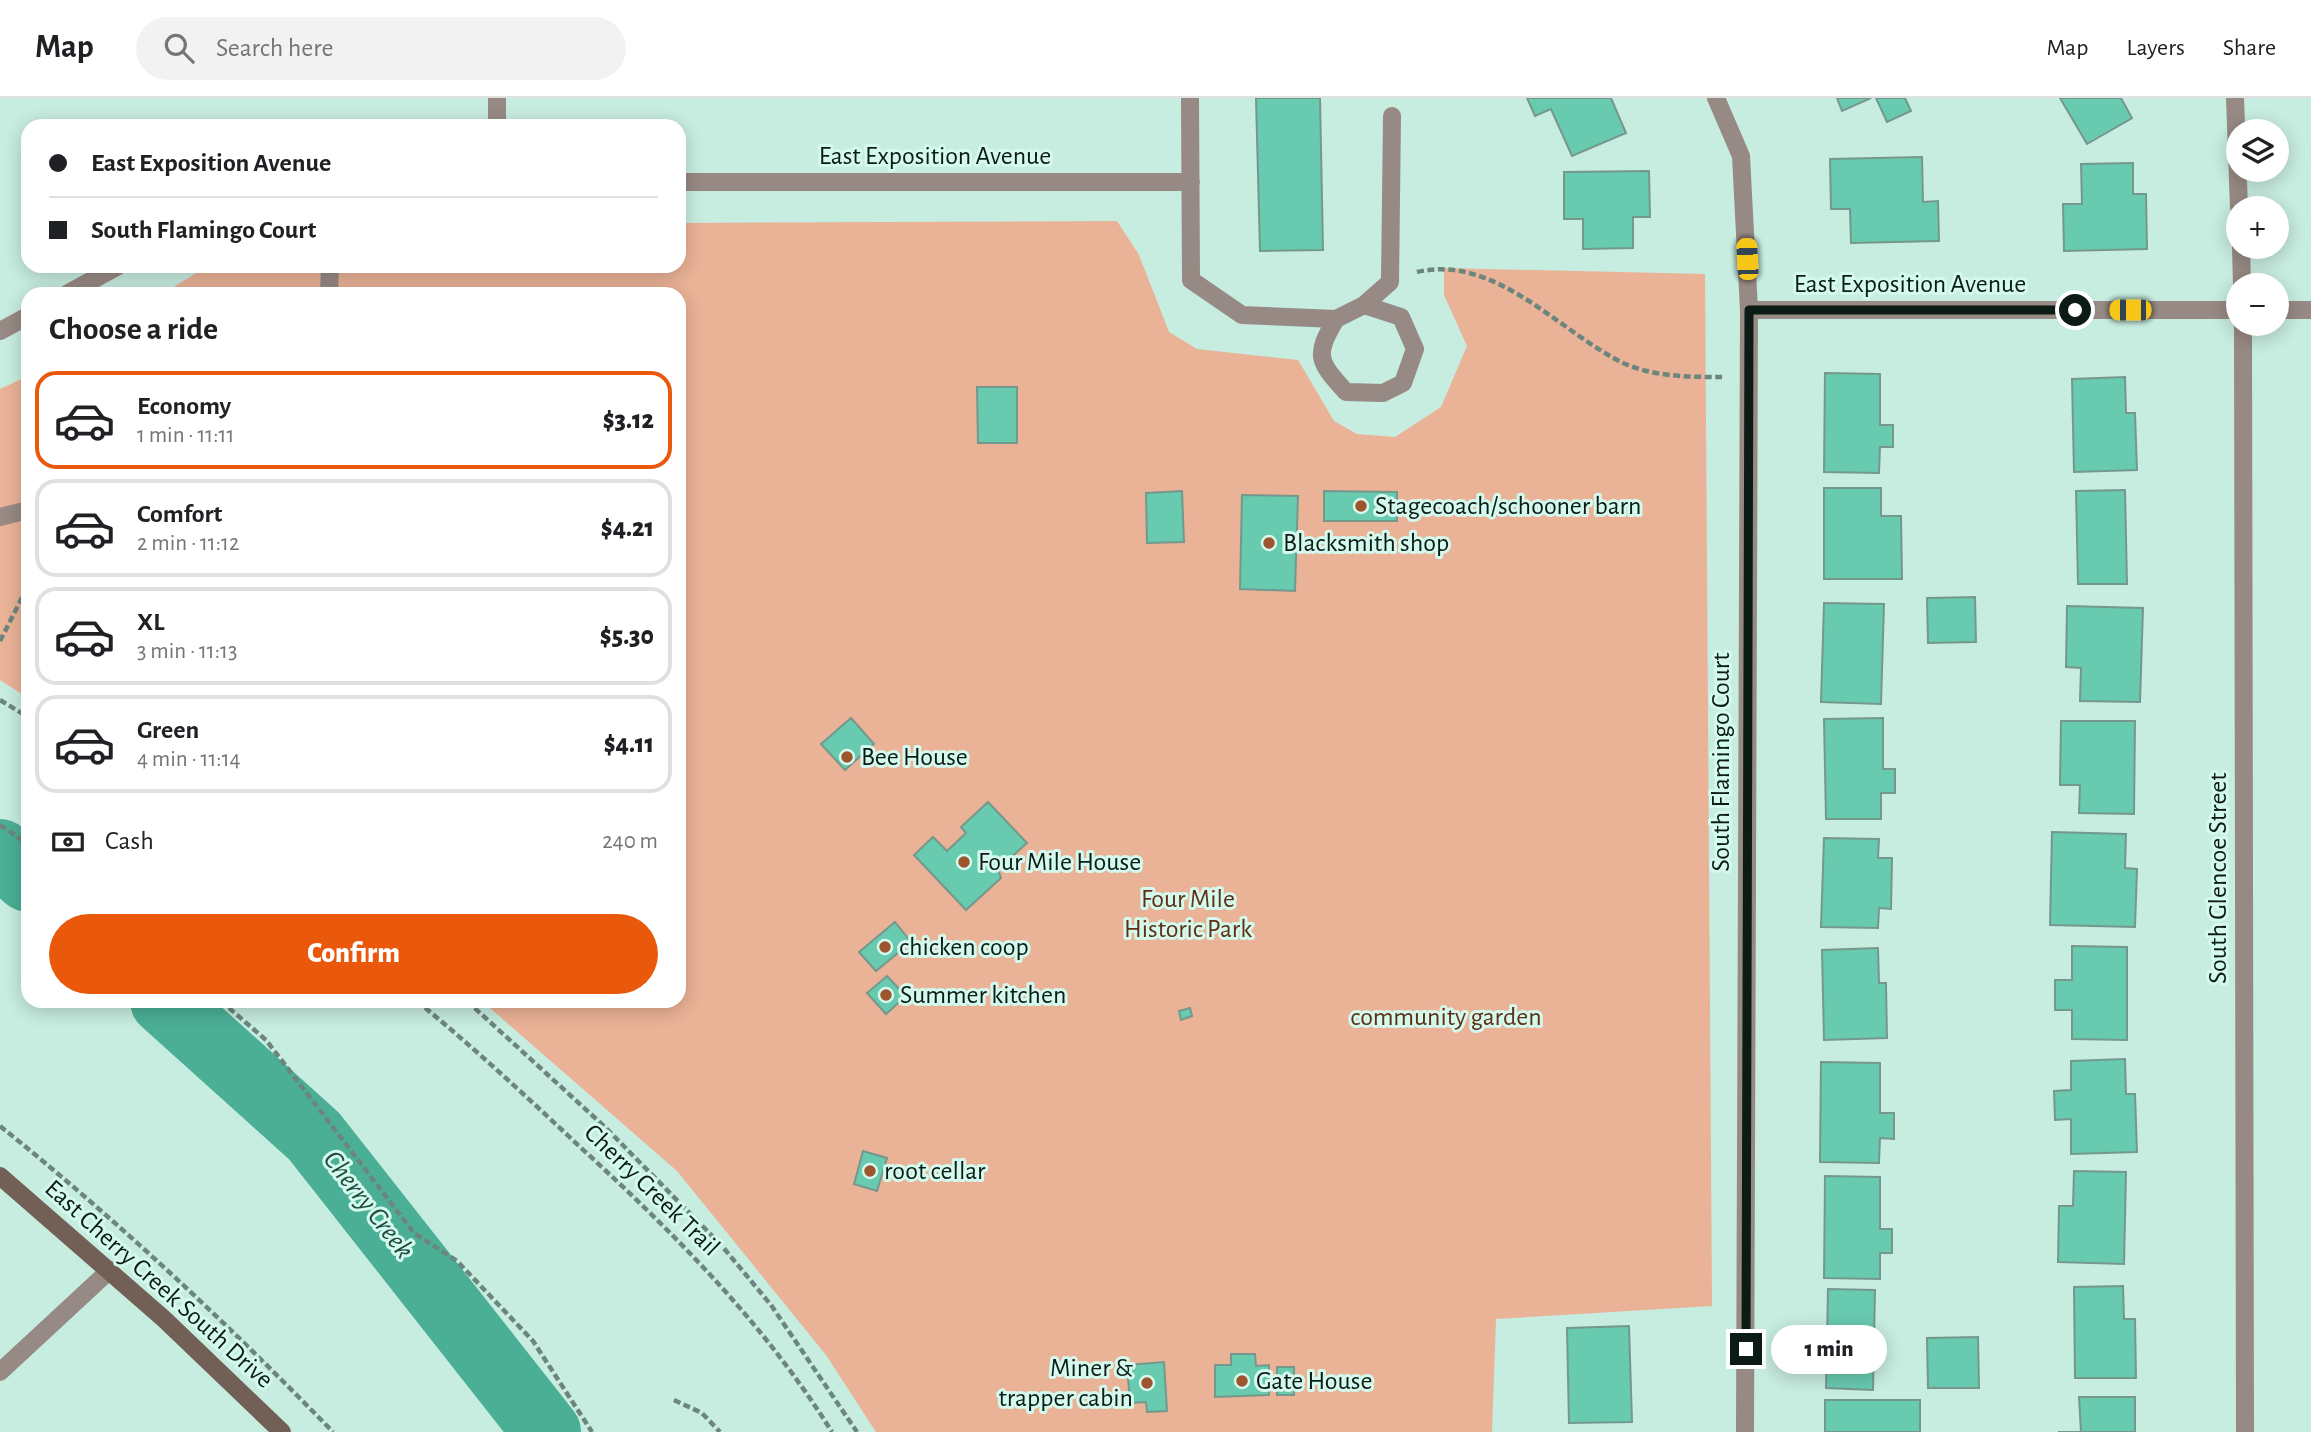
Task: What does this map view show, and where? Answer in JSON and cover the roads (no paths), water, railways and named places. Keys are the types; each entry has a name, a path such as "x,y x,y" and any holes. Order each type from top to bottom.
{"main road":[{"name":"East Cherry Creek South Drive","path":"0,1176 110,1270 282,1432"}],"street":[{"path":"497,98 497,119"},
{"path":"1190,98 1191,281 1242,316 1336,318 1364,305 1390,282 1392,116"},
{"name":"South Flamingo Court","path":"1716,98 1741,156 1749,310 1745,1432"},
{"path":"2235,98 2239,196"},
{"name":"East Exposition Avenue","path":"686,183 1191,183"},
{"path":"80,287 105,273"},
{"path":"1336,318 1321,344 1324,367 1346,392 1382,393 1403,383 1415,349 1401,317 1364,305"},
{"name":"East Exposition Avenue","path":"1749,310 2226,310"},
{"path":"2289,310 2311,310"},
{"path":"0,331 21,320"},
{"name":"South Glencoe Street","path":"2243,336 2245,1432"},
{"path":"0,517 21,512"},
{"path":"0,1372 110,1270"}],"waterway":[{"name":"Cherry Creek","path":"0,853 21,872"},
{"name":"Cherry Creek","path":"172,1008 314,1136 547,1432"}],"place":[{"name":"Stagecoach/schooner barn","path":"1361,506"},
{"name":"Blacksmith shop","path":"1269,543"},
{"name":"Bee House","path":"847,757"},
{"name":"Four Mile House","path":"964,862"},
{"name":"chicken coop","path":"885,947"},
{"name":"Summer kitchen","path":"886,995"},
{"name":"root cellar","path":"870,1171"},
{"name":"Gate House","path":"1242,1381"},
{"name":"Miner & trapper cabin","path":"1147,1383"}],"park label":[{"name":"Four Mile Historic Park","path":"1188,914"},
{"name":"community garden","path":"1446,1017"}]}
